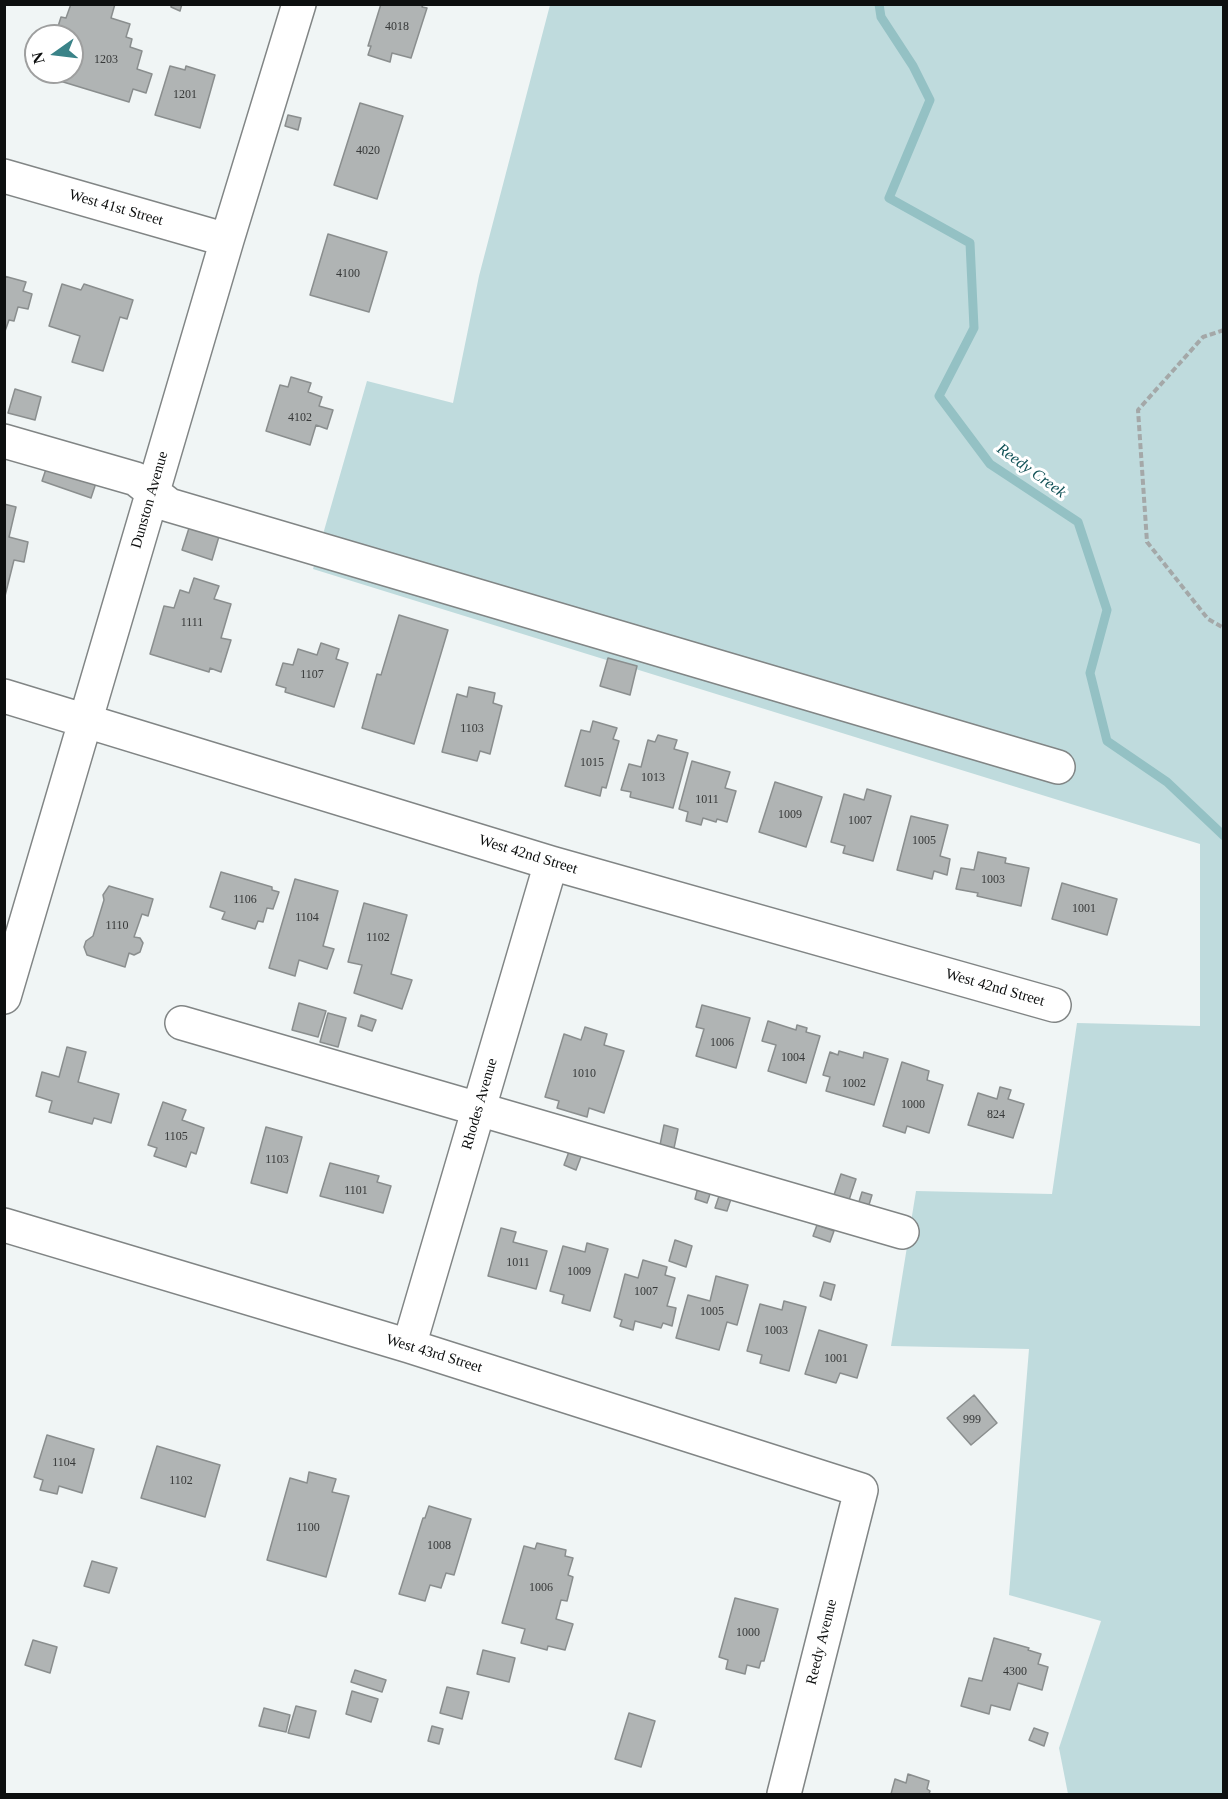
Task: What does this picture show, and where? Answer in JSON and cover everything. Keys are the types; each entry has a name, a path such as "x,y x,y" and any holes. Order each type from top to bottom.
{"street":[{"name":"Dunston Avenue","path":"4,997 226,240 299,4"},
{"name":"West 41st Street","path":"4,176 226,240"},
{"path":"4,441 136,479 169,505 1058,767"},
{"name":"West 42nd Street","path":"4,696 551,863 1054,1005"},
{"name":"Rhodes Avenue","path":"409,1346 551,863"},
{"path":"182,1023 902,1232"},
{"name":"West 43rd Street","path":"4,1225 409,1346 861,1490"},
{"name":"Reedy Avenue","path":"784,1794 861,1490"}],"path":[{"path":"1224,330 1203,337 1138,410 1147,542 1208,619 1224,628"}],"shaded area":[{"path":"550,5 1223,5 1223,1794 1068,1794 1059,1748 1101,1621 1009,1595 1029,1349 891,1346 916,1191 1052,1194 1077,1023 1200,1026 1200,844 313,569 367,381 453,403 479,276"}],"building":[{"path":"71,4 115,4 111,18 130,24 126,37 132,39 130,47 142,51 137,69 152,74 146,93 133,89 129,102 70,84 84,84 84,24 59,24 61,17 66,18"},
{"path":"171,4 182,4 180,11 171,7"},
{"path":"381,4 423,4 422,7 427,8 411,58 392,53 390,62 368,55 371,46 368,46"},
{"path":"170,66 185,70 186,66 215,75 200,128 155,115"},
{"path":"360,103 403,116 377,199 334,185"},
{"path":"288,115 301,118 298,130 285,126"},
{"path":"328,234 387,252 369,312 310,295"},
{"path":"4,276 26,282 23,291 32,294 28,309 18,307 14,321 9,320 4,334"},
{"path":"62,284 81,290 84,284 133,300 127,319 120,317 103,371 72,362 80,336 49,326"},
{"path":"291,377 311,383 308,392 322,397 319,406 333,410 327,429 316,425 310,445 266,431 280,385 288,387"},
{"path":"15,389 41,397 35,420 8,413"},
{"path":"47,466 96,483 91,498 42,481"},
{"path":"4,504 16,507 9,537 28,542 24,562 14,560 5,596"},
{"path":"190,525 220,533 212,560 182,550"},
{"path":"194,578 219,586 214,599 231,604 221,638 231,640 221,672 210,668 209,672 150,654 164,606 174,608 180,590 189,593"},
{"path":"399,615 448,630 414,744 362,728 377,674 381,675"},
{"path":"321,643 339,649 336,659 348,663 334,707 285,692 286,688 276,685 283,663 293,665 298,649 317,655"},
{"path":"608,658 637,666 630,695 600,686"},
{"path":"469,687 495,693 493,703 502,706 490,754 480,751 477,761 442,752 457,694 467,697"},
{"path":"593,721 617,728 613,739 619,741 606,788 602,787 600,796 565,786 581,730 590,732"},
{"path":"658,735 677,740 674,749 688,753 673,808 630,797 631,792 621,790 629,764 641,767 648,740 655,742"},
{"path":"692,761 730,772 725,788 736,791 727,822 717,819 716,822 703,818 701,825 686,821 688,812 679,809"},
{"path":"775,782 822,797 806,847 759,832"},
{"path":"867,789 891,796 873,861 843,853 845,846 831,842 844,794 864,800"},
{"path":"911,816 948,825 940,856 950,859 947,875 934,871 932,879 897,870"},
{"path":"978,852 1006,858 1005,863 1029,868 1021,906 956,889 961,868 974,870"},
{"path":"221,872 272,887 272,890 279,892 273,909 267,908 263,922 258,921 255,929 222,919 225,912 210,907"},
{"path":"295,879 338,891 323,946 334,949 327,969 299,960 295,976 269,968"},
{"path":"1062,883 1117,899 1107,935 1052,919"},
{"path":"109,886 153,899 148,916 142,914 134,937 140,938 143,943 140,952 134,955 129,953 125,967 87,955 84,947 86,941 93,936 104,900 103,895"},
{"path":"364,903 407,915 391,974 412,980 402,1009 354,993 362,965 348,962"},
{"path":"299,1003 326,1011 318,1037 292,1030"},
{"path":"702,1005 750,1018 736,1068 696,1056 704,1029 696,1027"},
{"path":"328,1013 346,1018 338,1047 320,1042"},
{"path":"361,1015 376,1020 372,1031 358,1026"},
{"path":"768,1021 796,1030 797,1025 807,1028 806,1032 820,1036 806,1083 768,1071 776,1045 762,1041"},
{"path":"585,1027 607,1034 604,1045 624,1051 604,1113 589,1108 587,1117 557,1108 559,1101 545,1097 564,1034 581,1040"},
{"path":"67,1047 86,1052 78,1082 119,1094 111,1123 94,1118 92,1124 49,1112 52,1101 36,1096 42,1072 59,1077"},
{"path":"839,1051 863,1058 864,1052 888,1059 874,1105 826,1091 830,1077 823,1075 830,1052 838,1055"},
{"path":"902,1062 929,1071 927,1080 943,1085 929,1133 907,1126 905,1133 883,1126"},
{"path":"1000,1087 1011,1090 1008,1099 1024,1104 1013,1138 968,1125 978,1093 997,1099"},
{"path":"163,1102 186,1110 182,1120 204,1128 196,1154 191,1152 186,1167 154,1156 157,1148 148,1145"},
{"path":"664,1125 678,1129 674,1148 660,1145"},
{"path":"266,1127 302,1137 287,1193 251,1183"},
{"path":"570,1149 582,1154 576,1170 564,1165"},
{"path":"330,1163 379,1176 377,1182 391,1186 383,1213 320,1196"},
{"path":"841,1174 856,1179 847,1206 832,1201"},
{"path":"698,1187 711,1191 707,1203 695,1199"},
{"path":"862,1192 872,1195 868,1208 858,1205"},
{"path":"719,1196 731,1199 727,1211 715,1208"},
{"path":"817,1225 834,1231 830,1242 813,1236"},
{"path":"501,1228 516,1232 513,1242 547,1251 536,1289 488,1276"},
{"path":"675,1240 692,1246 686,1267 669,1261"},
{"path":"587,1243 608,1249 590,1311 562,1303 564,1295 550,1291 563,1246 585,1252"},
{"path":"643,1260 667,1267 665,1275 675,1278 667,1306 676,1308 672,1326 663,1323 661,1328 635,1321 633,1330 620,1326 622,1320 614,1317 625,1274 638,1278"},
{"path":"716,1276 748,1285 737,1325 727,1322 719,1350 676,1338 688,1295 710,1301"},
{"path":"824,1282 835,1285 831,1300 820,1296"},
{"path":"784,1301 806,1307 789,1371 760,1363 762,1355 747,1351 760,1304 782,1310"},
{"path":"819,1330 867,1345 857,1378 840,1373 836,1383 805,1374"},
{"path":"974,1395 997,1423 971,1445 947,1418"},
{"path":"47,1435 94,1449 82,1493 59,1486 57,1494 40,1490 43,1480 34,1477"},
{"path":"157,1446 220,1465 205,1517 141,1498"},
{"path":"309,1472 336,1479 332,1492 349,1496 326,1577 267,1560 290,1478 307,1483"},
{"path":"429,1506 471,1519 454,1575 446,1573 441,1588 430,1585 425,1601 399,1594 423,1518"},
{"path":"537,1543 566,1550 565,1556 573,1558 568,1575 573,1577 567,1601 561,1600 556,1619 573,1624 565,1650 548,1646 547,1650 521,1643 525,1629 502,1623 524,1546 535,1549"},
{"path":"92,1561 117,1568 109,1593 84,1586"},
{"path":"735,1598 778,1609 764,1661 761,1661 759,1668 747,1665 745,1674 726,1669 728,1660 719,1657"},
{"path":"994,1638 1029,1648 1028,1650 1041,1654 1038,1664 1048,1667 1042,1690 1018,1683 1010,1710 991,1705 989,1714 961,1706 969,1678 982,1681"},
{"path":"33,1640 57,1647 50,1673 25,1665"},
{"path":"483,1650 515,1658 509,1682 477,1674"},
{"path":"355,1670 386,1680 382,1692 351,1682"},
{"path":"447,1687 469,1692 462,1719 440,1713"},
{"path":"352,1691 378,1699 371,1722 346,1714"},
{"path":"296,1706 316,1711 309,1738 288,1733"},
{"path":"264,1708 290,1715 286,1732 259,1726"},
{"path":"629,1713 655,1721 641,1767 615,1759"},
{"path":"432,1726 443,1729 439,1744 428,1741"},
{"path":"1034,1728 1048,1733 1044,1746 1029,1740"},
{"path":"908,1774 929,1781 927,1789 930,1791 929,1794 891,1794 895,1779 906,1783"}],"waterway":[{"name":"Reedy Creek","path":"879,4 881,17 913,66 930,100 889,198 970,243 974,328 939,396 990,464 1078,522 1107,610 1090,673 1107,741 1167,782 1224,836"}]}
